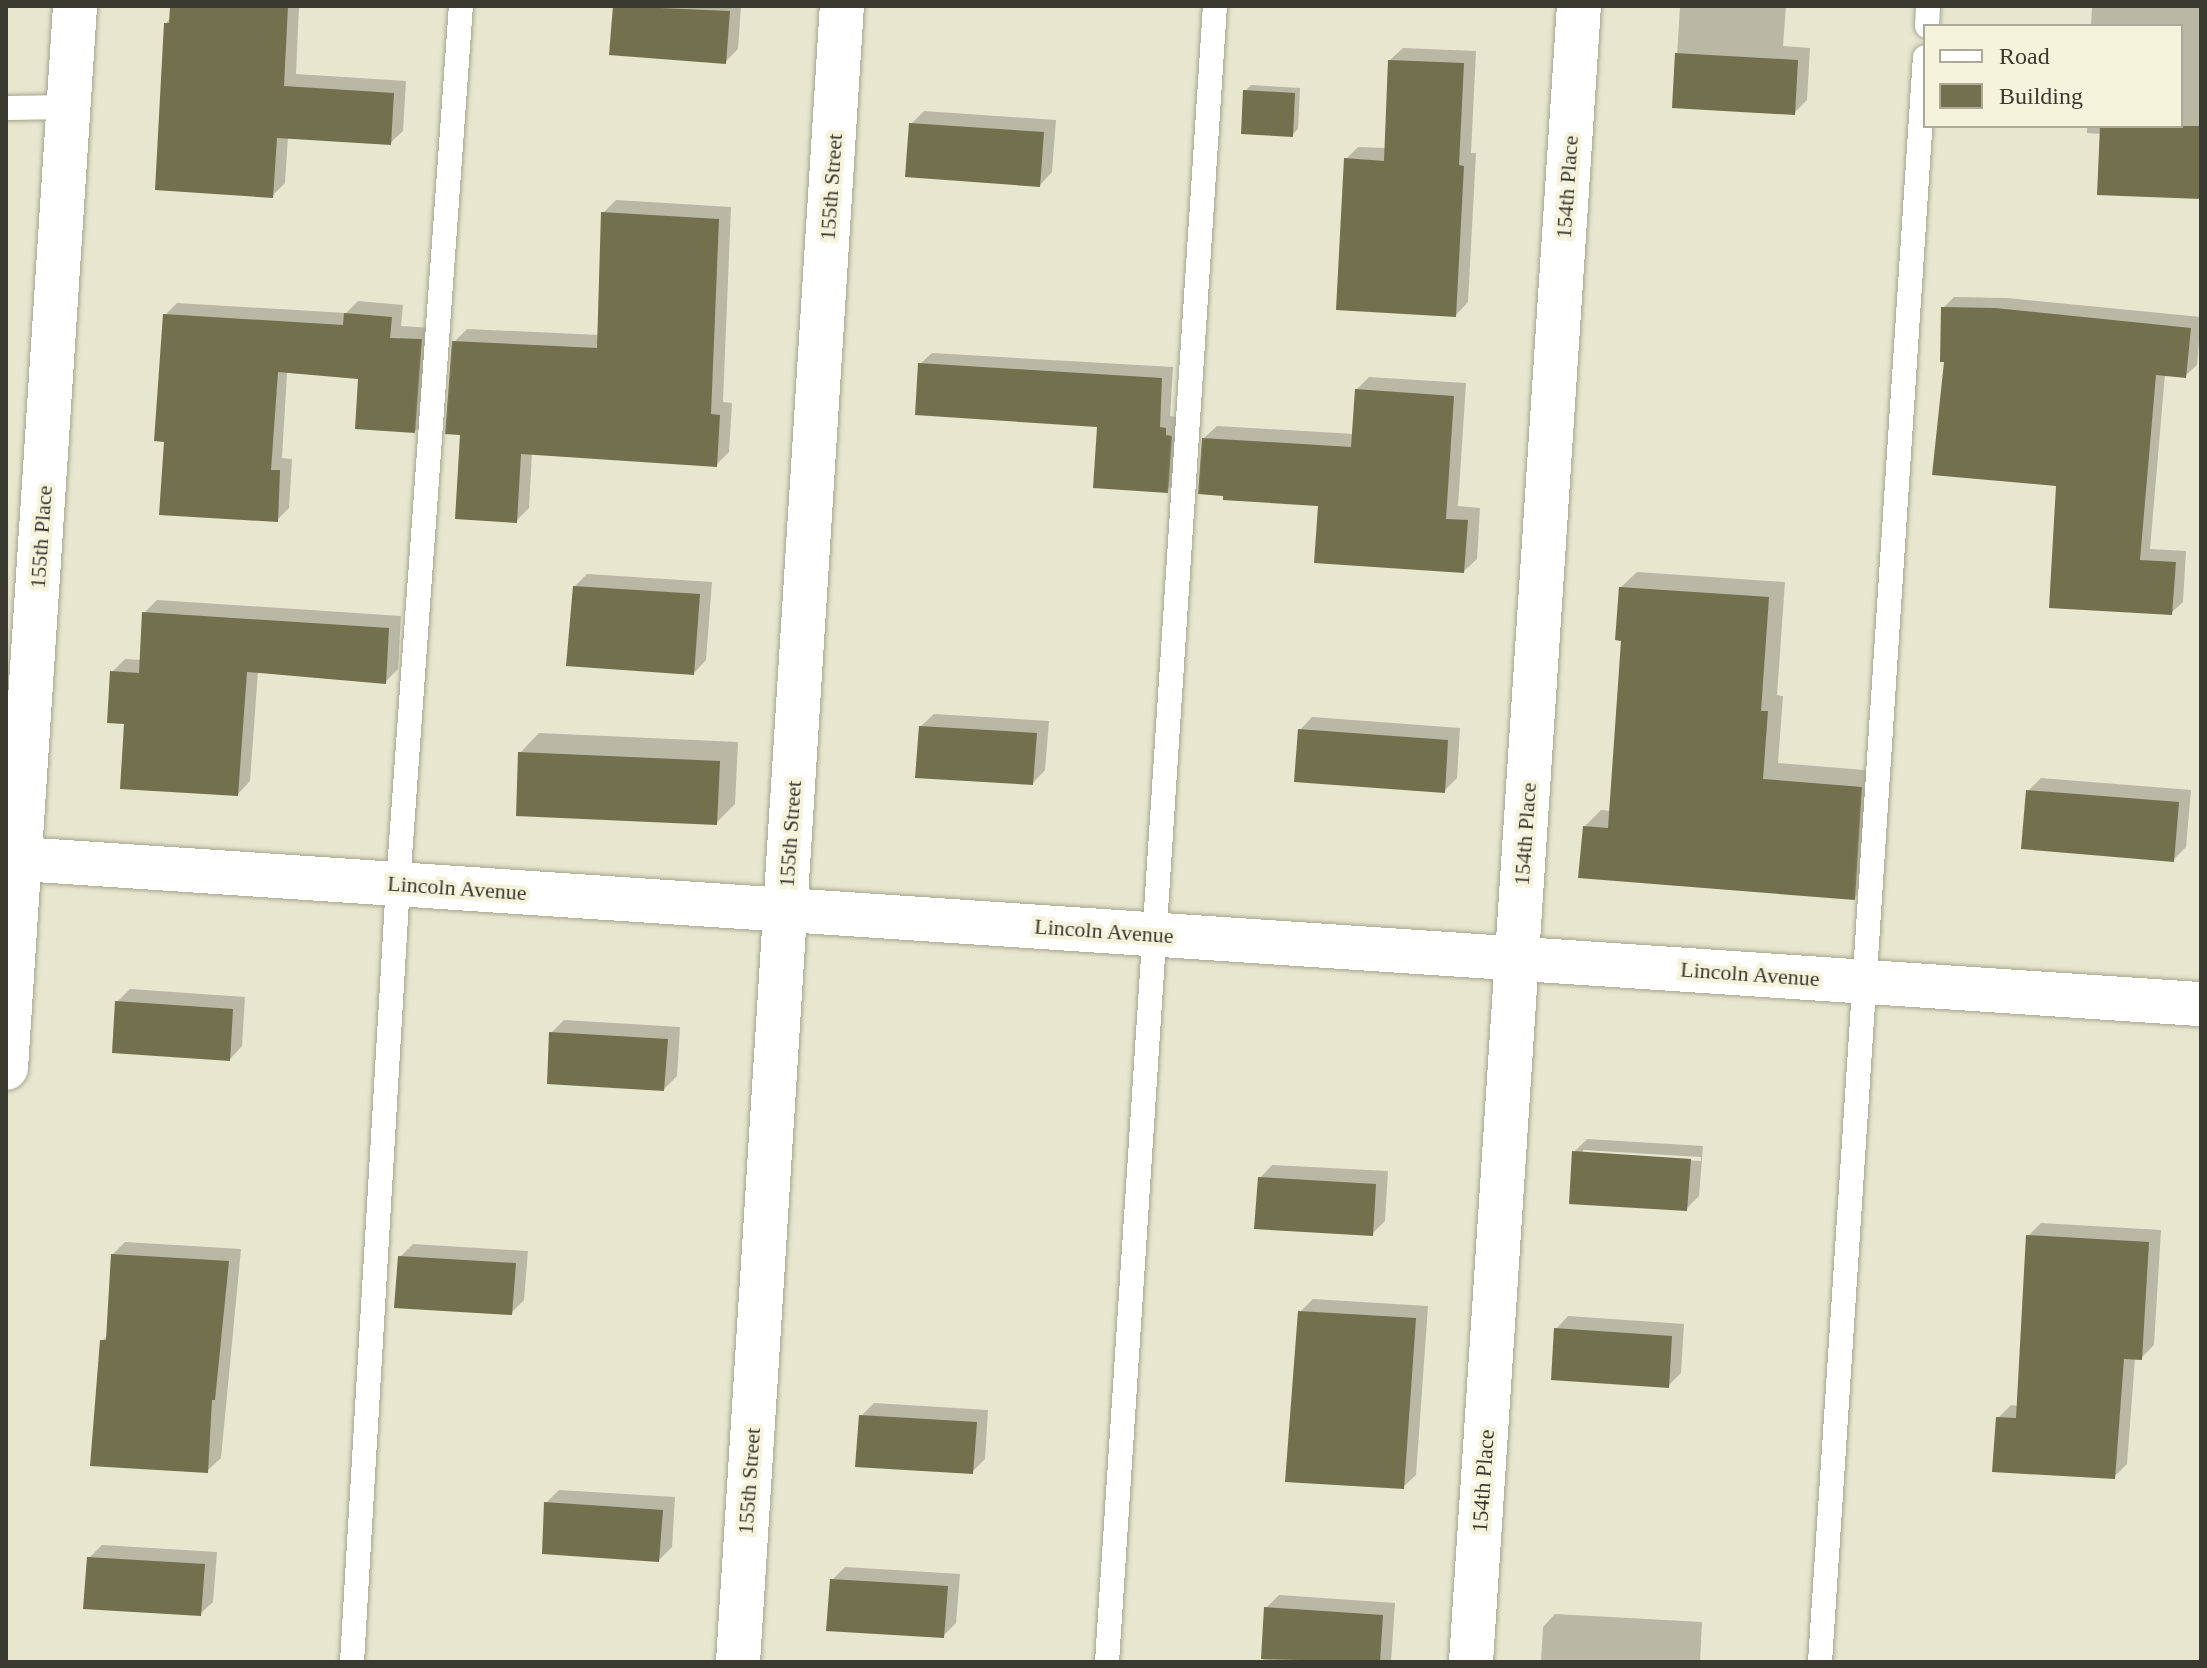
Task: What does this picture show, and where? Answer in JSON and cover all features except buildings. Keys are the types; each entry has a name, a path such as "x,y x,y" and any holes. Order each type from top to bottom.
{"street":[{"name":"155th Place","path":"6,1068 13,858 75,6"},
{"name":"155th Street","path":"738,1662 842,6"},
{"name":"154th Place","path":"1471,1662 1579,6"},
{"name":"Lincoln Avenue","path":"13,858 2201,1004"}],"lane":[{"path":"352,1662 398,884 461,6"},
{"path":"1107,1662 1215,6"},
{"path":"1820,1662 1923,87"},
{"path":"6,108 69,107"}]}
